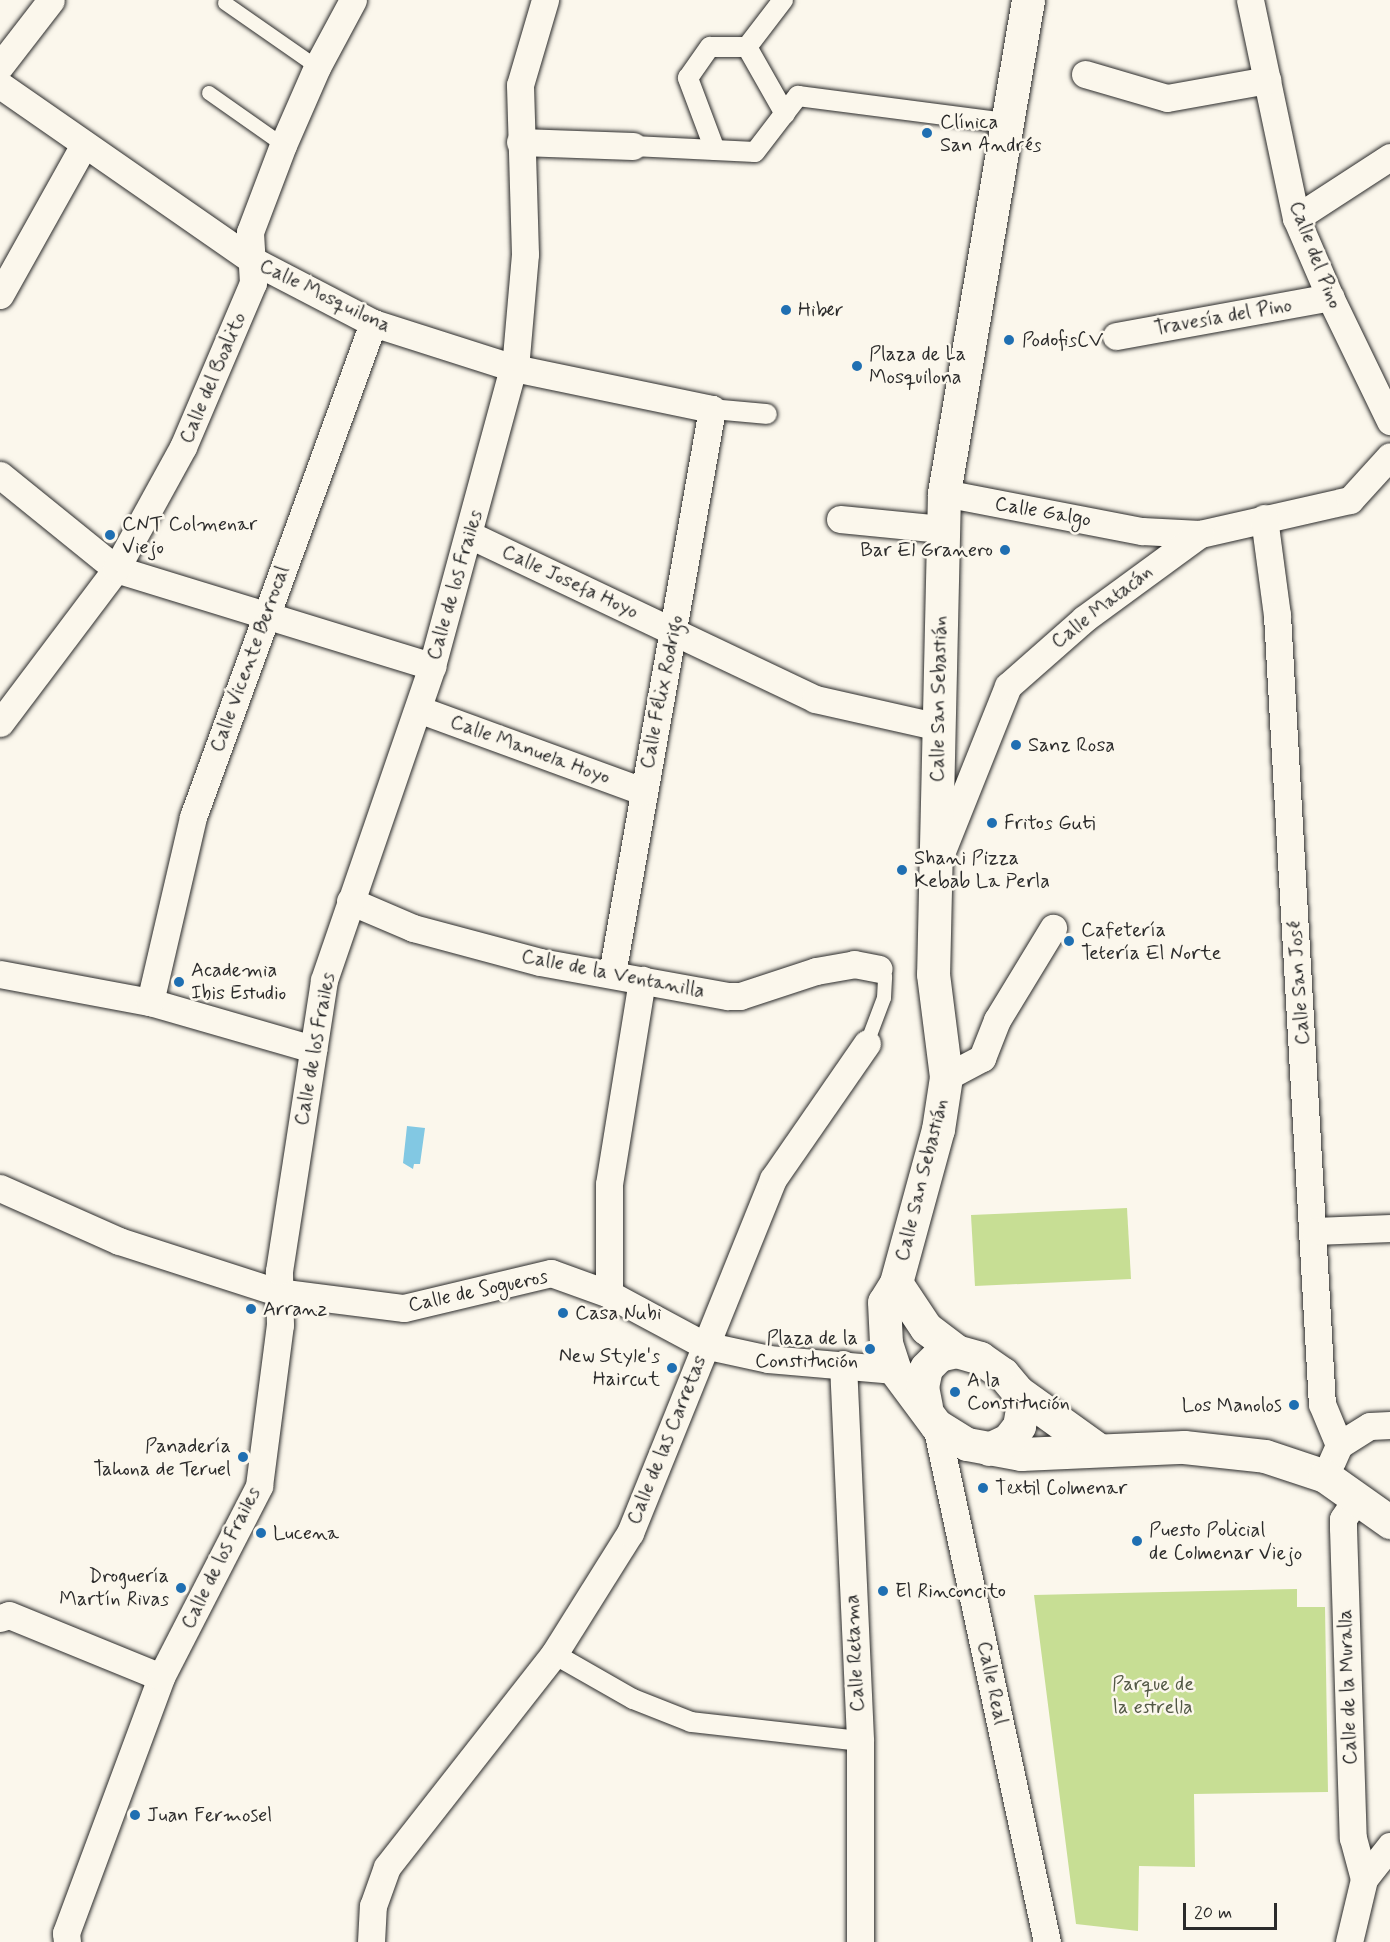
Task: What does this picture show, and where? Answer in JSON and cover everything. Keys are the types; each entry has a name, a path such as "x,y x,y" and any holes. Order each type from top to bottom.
{"street":[{"path":"0,66 51,0"},
{"name":"Calle del Boalito","path":"0,723 116,569 183,447 253,283 250,232 283,145 317,67 353,0"},
{"name":"Calle de los Frailes","path":"67,1942 66,1933 161,1677 259,1486 280,1325 277,1292 324,980 432,666 470,535 514,368 525,254 520,85 545,0"},
{"path":"747,47 783,0"},
{"name":"Calle San Sebastián","path":"896,1283 938,1129 946,1077 933,974 942,529 945,493 1028,0"},
{"name":"Calle del Pino","path":"1250,0 1296,218 1330,297 1390,421"},
{"path":"715,150 688,78 710,47 747,47"},
{"path":"747,47 785,114"},
{"path":"1085,74 1167,98 1267,80"},
{"name":"Calle Mosquilona","path":"0,85 84,146 252,261 373,323 514,368 712,409 767,414"},
{"path":"520,142 755,152 798,96 1006,123"},
{"path":"0,295 84,146"},
{"path":"1296,218 1390,157"},
{"name":"Travesía del Pino","path":"1116,336 1330,297"},
{"name":"Calle Vicente Berrocal","path":"150,1002 193,817 373,323"},
{"name":"Calle Félix Rodrigo","path":"612,974 642,791 674,632 712,409"},
{"name":"Calle Matacán","path":"1142,531 1200,534 1350,500 1387,470"},
{"path":"0,475 116,569 432,666"},
{"name":"Calle Galgo","path":"945,493 1142,531"},
{"name":"Calle San José","path":"1264,518 1277,615 1315,1231 1322,1404 1339,1445"},
{"path":"840,519 942,529"},
{"name":"Calle Matacán","path":"1008,686 1084,619 1200,534"},
{"name":"Calle Josefa Hoyo","path":"470,535 815,699 939,727"},
{"name":"Calle San Sebastián","path":"935,868 1008,686"},
{"name":"Calle Manuela Hoyo","path":"418,709 642,791"},
{"name":"Calle de la Ventanilla","path":"350,901 413,928 540,962 740,996 816,971 854,964 879,969"},
{"name":"Calle San Sebastián","path":"946,1077 982,1058 998,1020 1053,927"},
{"path":"0,974 150,1002 313,1049"},
{"path":"609,1294 609,1184 642,980"},
{"name":"Calle de las Carretas","path":"370,1942 373,1906 387,1867 554,1654 630,1533 704,1345 735,1282 774,1179 867,1043"},
{"name":"Calle de Sogueros","path":"0,1188 119,1240 277,1292 404,1308 551,1273 609,1294 704,1345 768,1359 843,1364"},
{"path":"1315,1231 1390,1228"},
{"path":"1096,1448 1018,1392 1003,1374 980,1358 956,1351 926,1328 896,1283 884,1302 883,1323 896,1370 931,1416 967,1444 989,1449 1058,1455 1096,1448 1184,1447 1265,1456 1325,1476 1390,1522"},
{"path":"931,1416 922,1388 926,1368 939,1355 956,1351"},
{"path":"843,1364 896,1370"},
{"name":"Calle Retama","path":"843,1364 860,1741 860,1942"},
{"path":"989,1449 1008,1440 1019,1426 1022,1409 1018,1392"},
{"name":"Calle Real","path":"931,1416 1052,1941"},
{"path":"1325,1476 1339,1445 1370,1426 1390,1425"},
{"name":"Calle de la Muralla","path":"1357,1498 1343,1520 1343,1528 1353,1838 1364,1879"},
{"path":"0,1618 9,1615 161,1677"},
{"path":"554,1654 633,1699 691,1722 860,1741"},
{"path":"1349,1942 1364,1879 1390,1846"}],"lane":[{"path":"225,3 317,67"},
{"path":"208,93 283,145"},
{"path":"867,1043 884,998 885,977 879,969"}],"green space":[{"path":"1127,1208 1131,1279 975,1286 971,1215"},
{"name":"Parque de la estrella","path":"1297,1589 1297,1607 1325,1607 1328,1792 1194,1794 1195,1867 1139,1866 1138,1931 1076,1924 1034,1595"}],"water":[{"path":"407,1126 425,1128 420,1164 414,1164 413,1169 403,1163"}],"place":[{"name":"Clínica San Andrés","path":"927,133"},
{"name":"Hiber","path":"786,310"},
{"name":"PodofisCV","path":"1009,340"},
{"name":"Plaza de La Mosquilona","path":"857,366"},
{"name":"CNT Colmenar Viejo","path":"110,535"},
{"name":"Bar El Granero","path":"1005,550"},
{"name":"Sanz Rosa","path":"1016,745"},
{"name":"Fritos Guti","path":"992,823"},
{"name":"Shani Pizza Kebab La Perla","path":"902,870"},
{"name":"Cafetería Tetería El Norte","path":"1069,941"},
{"name":"Academia Ibis Estudio","path":"179,982"},
{"name":"Arranz","path":"251,1309"},
{"name":"Casa Nubi","path":"563,1313"},
{"name":"Plaza de la Constitución","path":"870,1349"},
{"name":"New Style's Haircut","path":"672,1368"},
{"name":"A la Constitución","path":"955,1392"},
{"name":"Los Manolos","path":"1294,1405"},
{"name":"Panadería Tahona de Teruel","path":"243,1457"},
{"name":"Textil Colmenar","path":"983,1488"},
{"name":"Lucena","path":"261,1533"},
{"name":"Puesto Policial de Colmenar Viejo","path":"1137,1541"},
{"name":"Droguería Martín Rivas","path":"181,1588"},
{"name":"El Rinconcito","path":"883,1591"},
{"name":"Juan Fermosel","path":"135,1815"}]}
